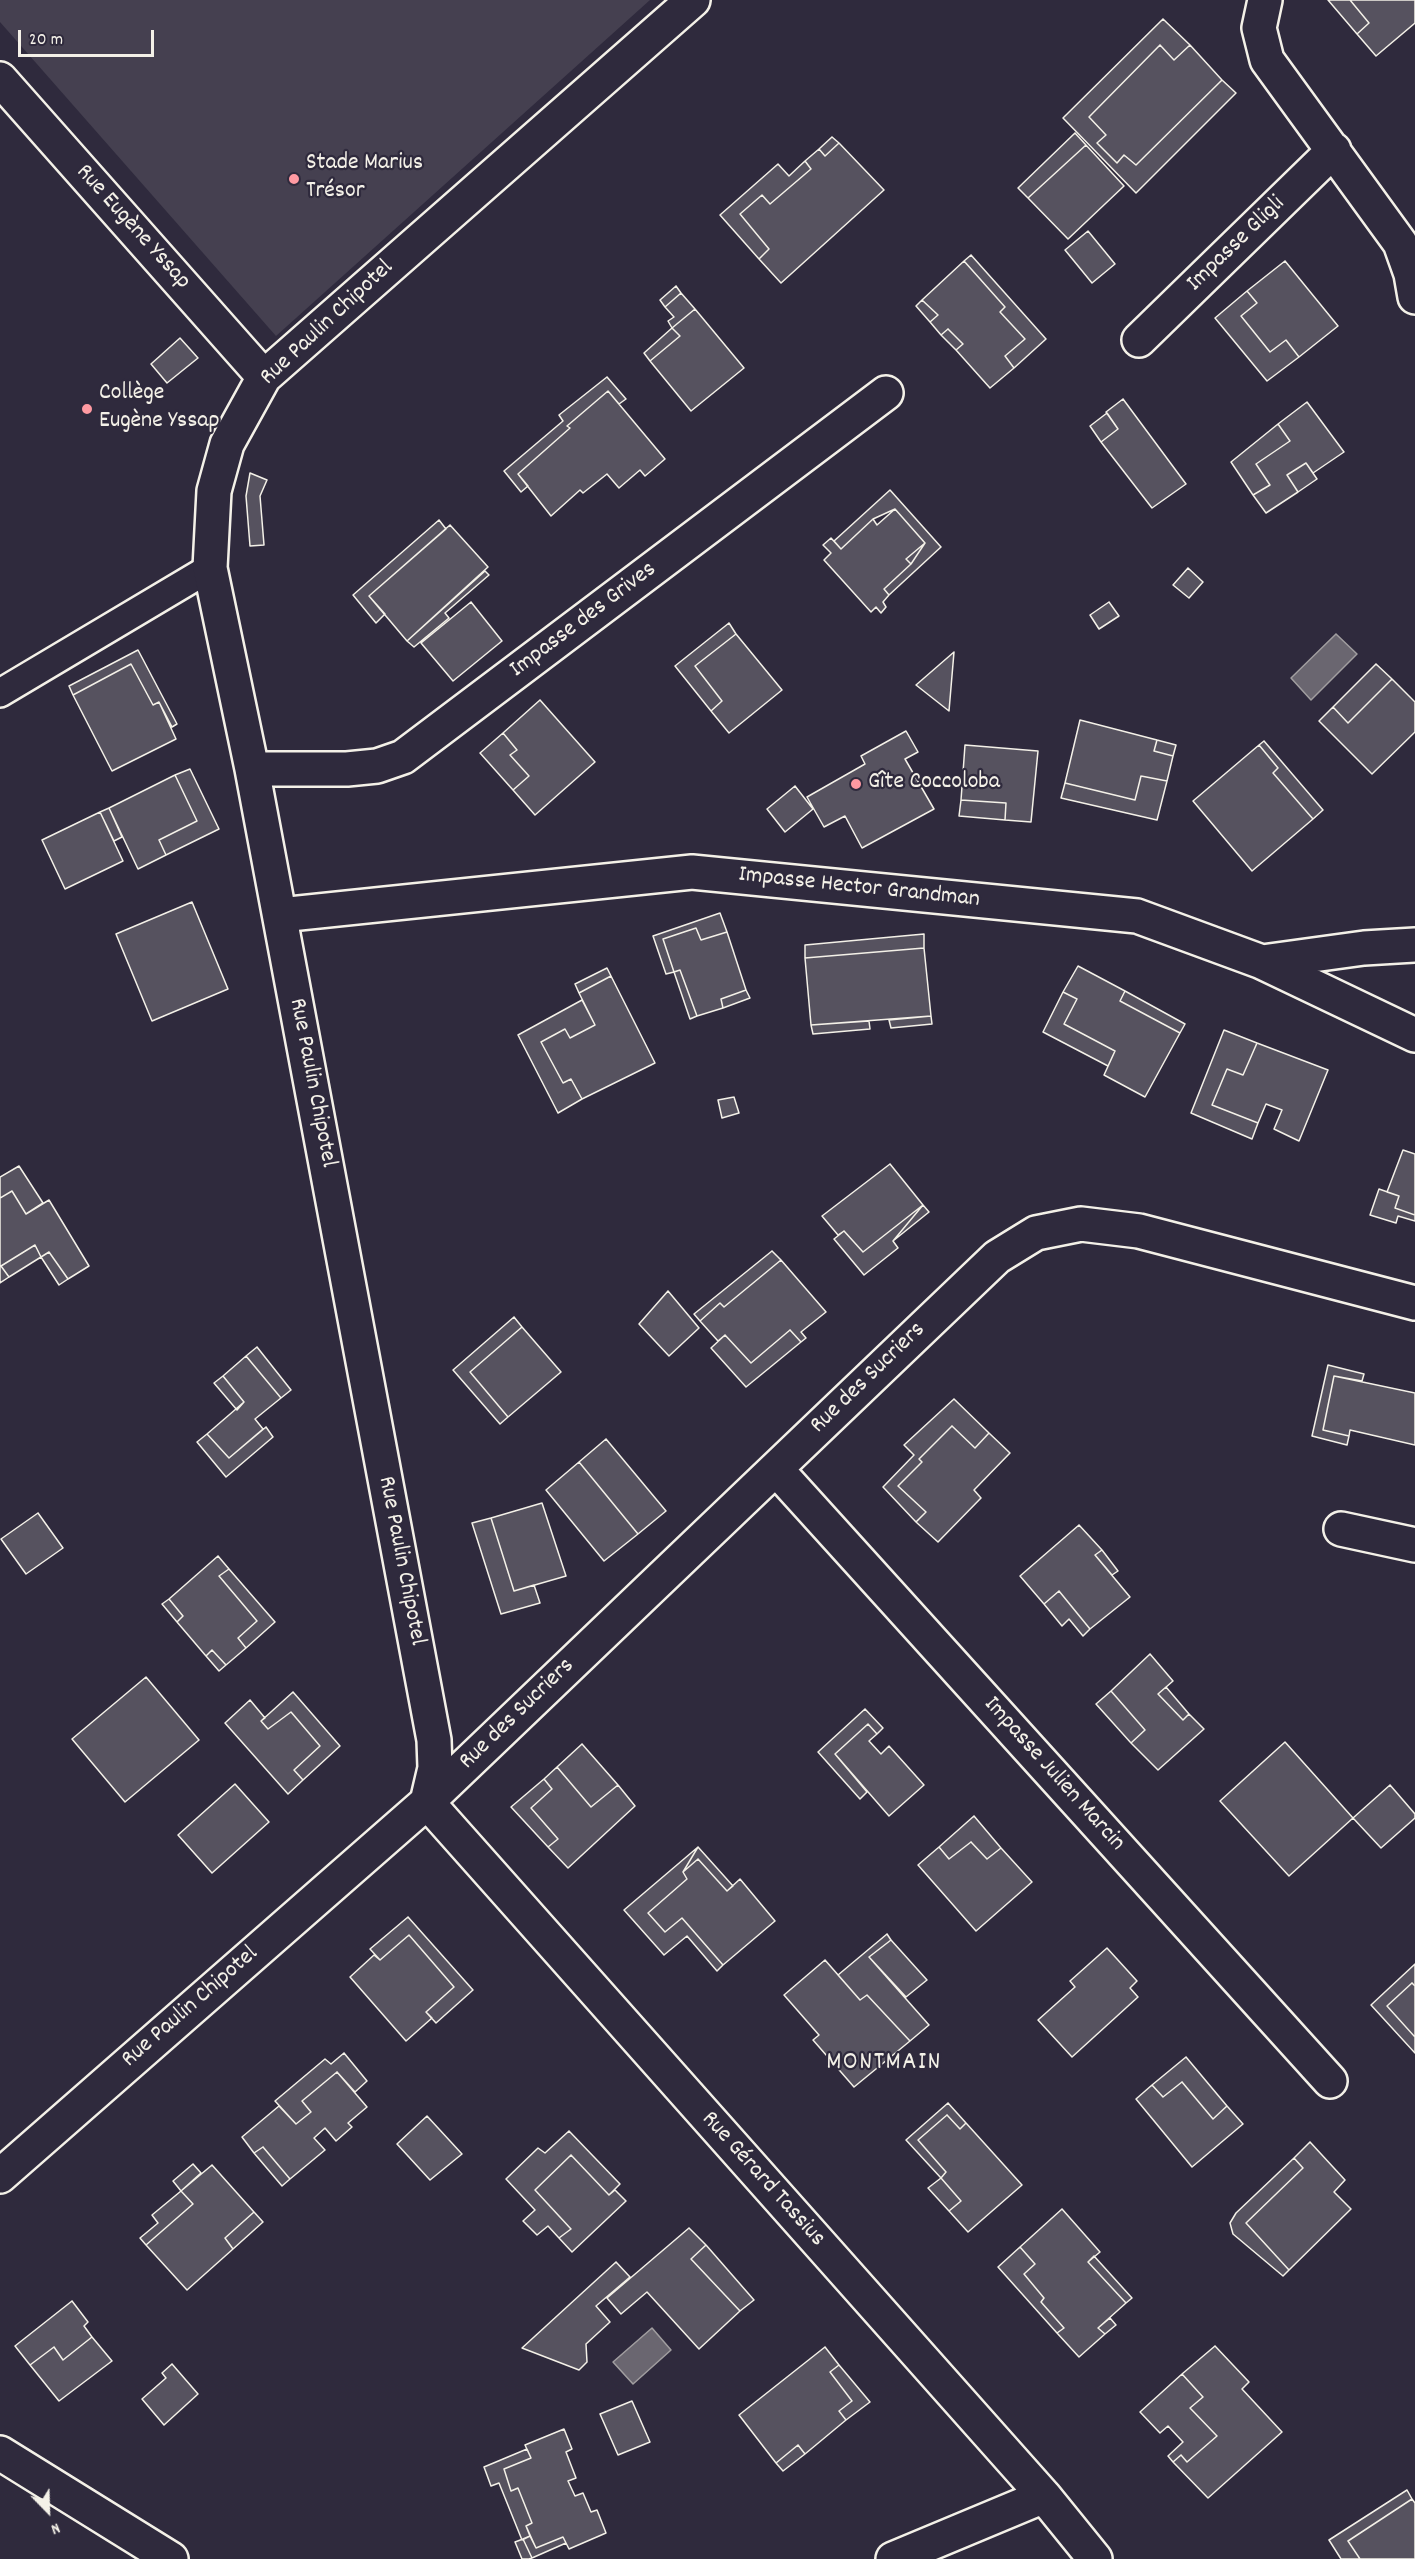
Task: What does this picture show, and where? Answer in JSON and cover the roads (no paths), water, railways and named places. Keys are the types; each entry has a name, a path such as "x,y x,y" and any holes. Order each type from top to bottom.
{"street":[{"name":"Rue Paulin Chipotel","path":"1,2174 427,1802 435,1768 434,1740 280,915 210,568 214,491 227,444 264,377 693,0"},
{"path":"1265,0 1259,28 1267,60 1400,243 1412,274 1415,297"},
{"name":"Rue Eugène Yssap","path":"0,80 264,377"},
{"name":"Impasse Gligli","path":"1139,340 1334,150"},
{"name":"Impasse des Grives","path":"252,769 347,769 377,766 403,757 886,393"},
{"name":"Impasse Hector Grandman","path":"280,915 692,872 1137,916 1262,962 1415,1035"},
{"path":"1262,962 1364,948 1415,945"},
{"name":"Rue des Sucriers","path":"427,1802 997,1257 1036,1233 1081,1224 1139,1231 1415,1303"},
{"name":"Impasse Julien Marcin","path":"776,1469 1330,2080"},
{"path":"1341,1528 1415,1545"},
{"name":"Rue Gérard Tassius","path":"427,1802 1044,2496 1095,2559"},
{"path":"0,2453 171,2559"},
{"path":"893,2559 1044,2496"}],"lane":[{"path":"0,693 210,568"}],"place":[{"name":"Stade Marius Trésor","path":"294,179"},
{"name":"Collège Eugène Yssap","path":"87,409"},
{"name":"Gîte Coccoloba","path":"856,784"}],"district":[{"name":"MONTMAIN","path":"884,2064"}]}
